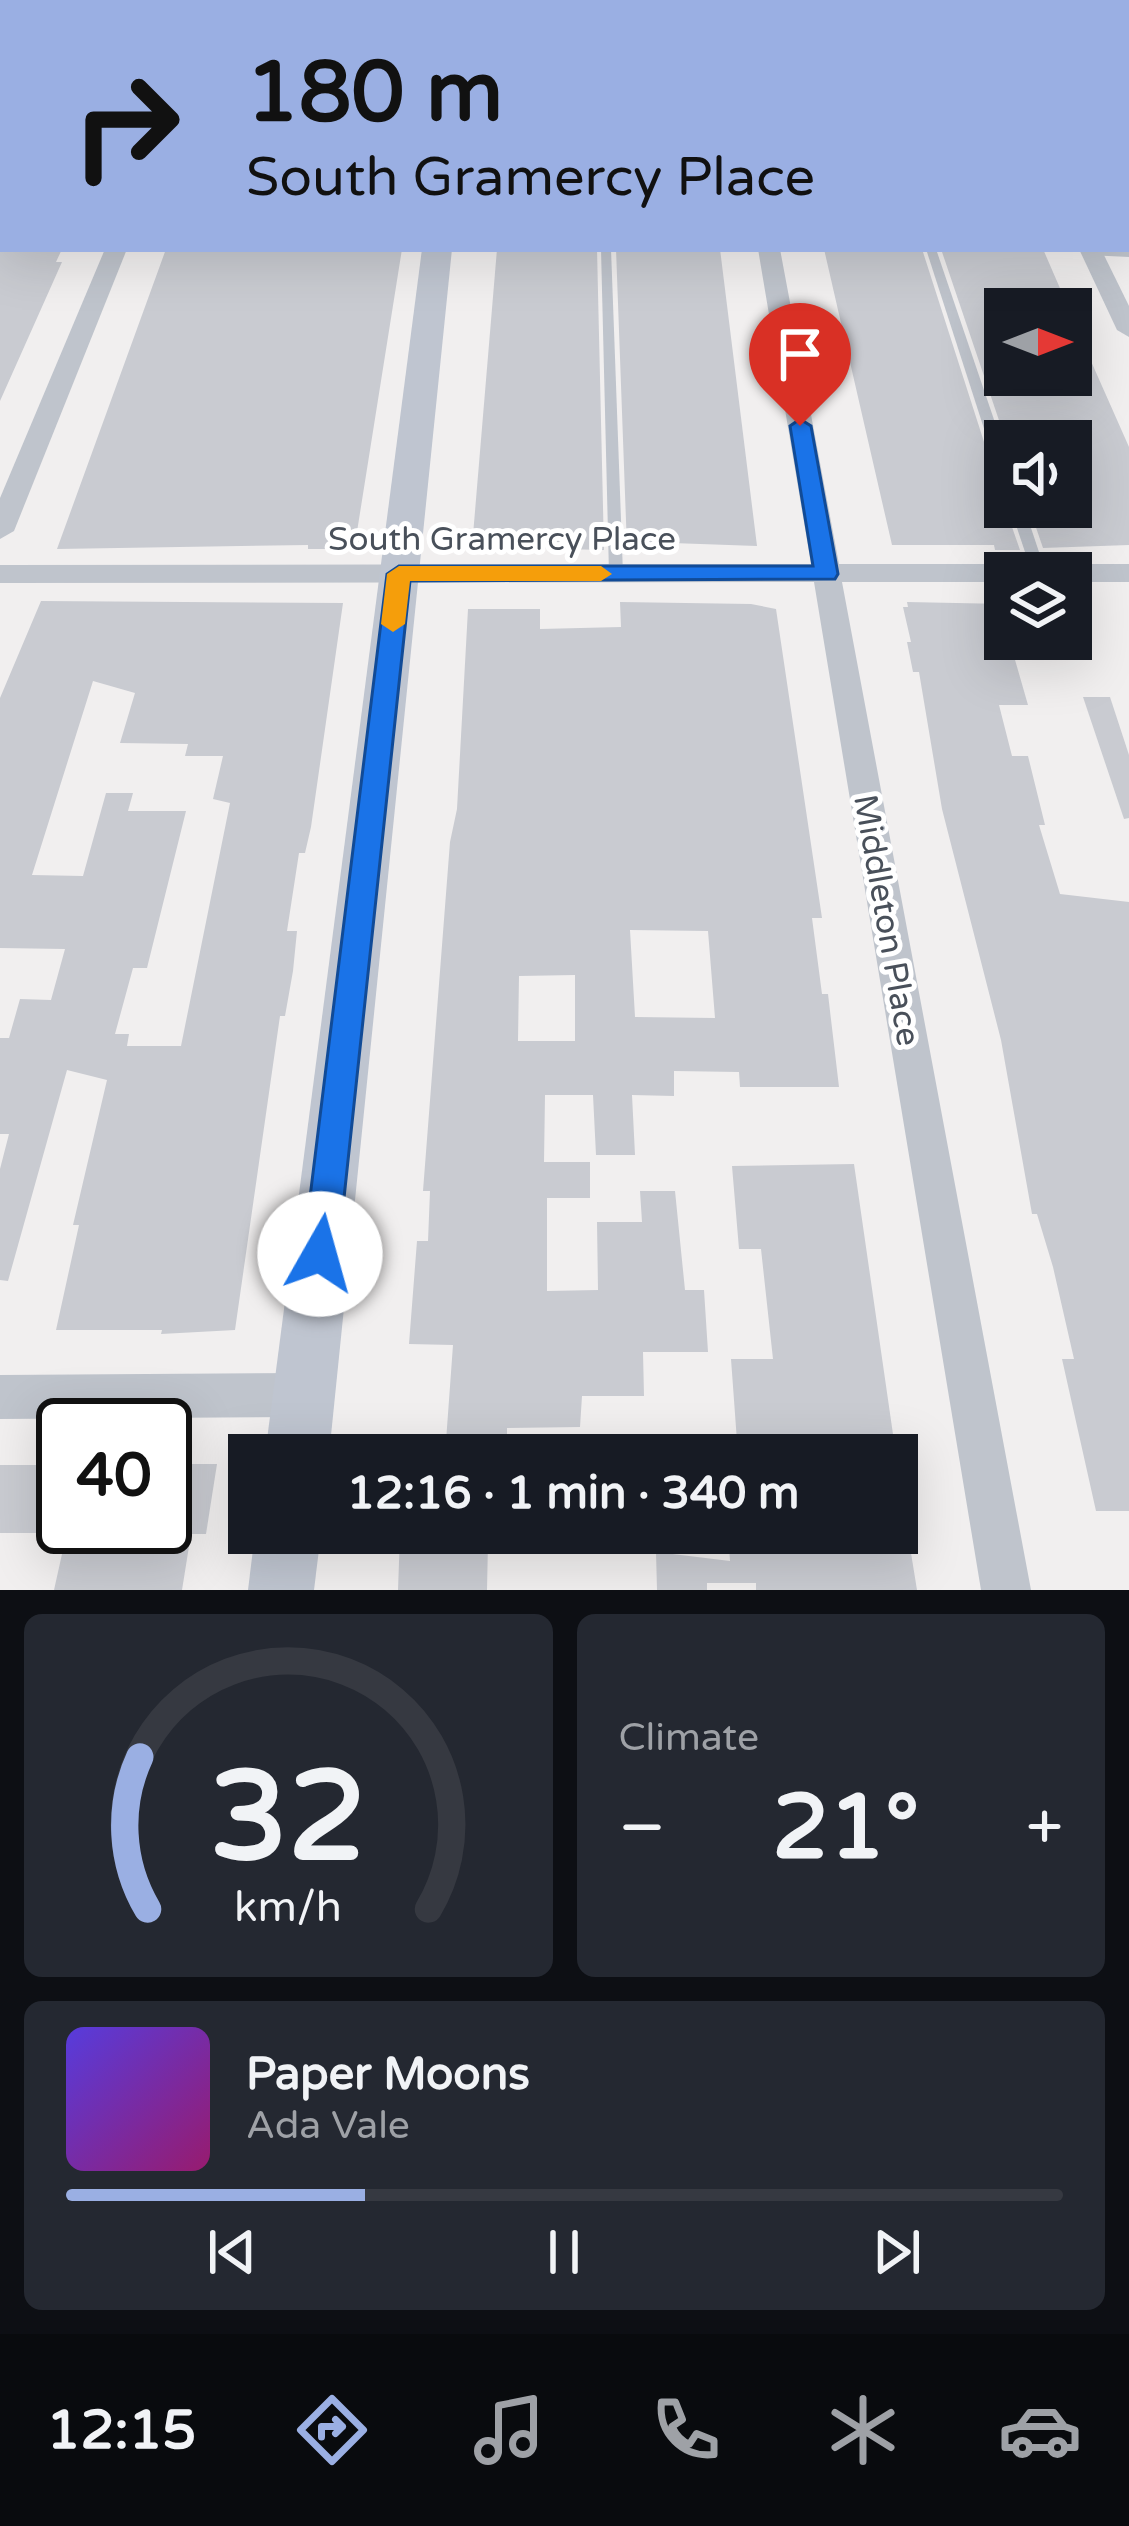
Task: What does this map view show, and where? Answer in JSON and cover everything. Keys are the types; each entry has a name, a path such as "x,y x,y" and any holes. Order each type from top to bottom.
{"street":[{"path":"0,531 115,252"},
{"path":"299,1434 436,252"},
{"name":"Middleton Place","path":"771,252 1006,1590"},
{"path":"1090,252 1129,330"},
{"name":"South Gramercy Place","path":"0,574 984,573"},
{"path":"1092,573 1129,573"},
{"path":"0,1397 304,1395"},
{"path":"281,1590 285,1554"}],"lane":[{"path":"606,252 616,574"},
{"path":"932,252 988,420"}],"building":[{"path":"0,252 61,252 56,262 62,262 0,401"},
{"path":"165,252 402,252 356,538 349,549 308,549 308,545 57,549"},
{"path":"497,252 597,252 604,550 472,547"},
{"path":"616,252 720,252 757,546 672,543 672,548 627,548"},
{"path":"825,252 923,252 984,442 984,528 1012,528 1020,550 995,550 994,545 892,545"},
{"path":"942,252 1044,252 1060,288 984,288 984,376"},
{"path":"1092,363 1129,447 1129,545 1043,548 1036,528 1092,528 1092,420 999,420 991,396 1092,396"},
{"path":"41,601 343,603 311,827 305,853 299,853 287,931 297,931 293,971 285,1016 280,1016 235,1330 161,1334 162,1330 56,1330 79,1225 73,1225 107,1080 67,1070 8,1281 0,1280 0,1169 9,1134 0,1134 0,1038 9,1038 20,999 51,1000 65,949 0,948 0,698","holes":["93,681 135,693 120,743 188,744 185,756 223,756 213,799 230,803 181,1046 127,1046 129,1034 115,1034 133,968 147,968 186,811 128,811 133,793 106,793 83,876 32,875"]},
{"path":"620,602 751,604 776,609 822,918 812,918 822,994 828,994 839,1087 740,1087 739,1072 674,1071 674,1096 632,1095 635,1155 596,1155 593,1095 545,1095 544,1162 590,1162 590,1198 547,1198 547,1291 598,1290 597,1222 642,1222 640,1191 675,1191 685,1290 704,1290 708,1352 643,1352 644,1396 582,1396 580,1427 447,1434 453,1345 409,1344 417,1241 428,1241 430,1191 423,1191 450,842 457,809 468,609 540,609 540,629 621,627","holes":["630,930 708,931 715,1018 635,1017","575,975 575,1041 518,1041 519,976"]},
{"path":"907,602 984,604 984,660 1015,660 1028,705 999,705 1012,756 1028,756 1045,825 1039,825 1060,894 1129,902 1129,1511 1096,1511 1062,1359 1074,1359 1053,1267 1037,1214 1032,1214 1001,1040 942,809 919,672 913,672 907,642 911,642 903,607 908,607"},
{"path":"1083,697 1110,697 1129,755 1129,818 1124,819"},
{"path":"854,1164 893,1434 736,1434 731,1359 773,1359 761,1249 739,1249 732,1166"},
{"path":"192,1464 217,1464 206,1534 192,1534"},
{"path":"0,1465 36,1465 36,1533 0,1533"},
{"path":"62,1554 188,1554 182,1590 54,1590"},
{"path":"399,1554 488,1554 487,1590 398,1590"},
{"path":"656,1554 730,1561 729,1554 911,1554 917,1590 756,1590 756,1583 707,1583 707,1590 657,1590"}],"slow traffic":[{"path":"393,624 399,574 601,574"}],"route":[{"path":"320,1254 399,574 826,574 800,426"}]}
